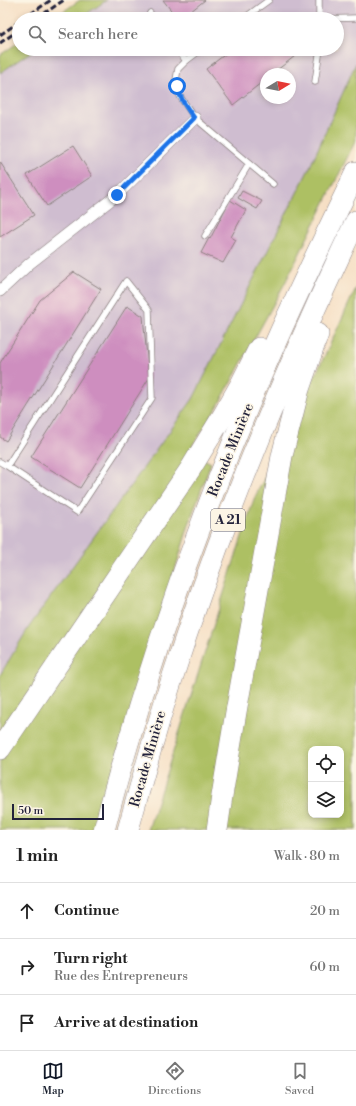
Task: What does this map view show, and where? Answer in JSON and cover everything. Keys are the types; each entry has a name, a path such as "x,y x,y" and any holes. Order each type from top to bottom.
{"highway":[{"name":"Rocade Minière","path":"104,830 140,704 191,553 237,433 275,344 313,260 356,172"},
{"name":"Rocade Minière","path":"128,830 172,680 229,517 274,402 356,221"},
{"path":"217,830 235,719 282,456 299,389 310,357 356,241"},
{"path":"0,749 216,429 241,384 301,266 313,260"}],"street":[{"path":"0,291 29,264 117,195 194,118"}],"lane":[{"path":"253,12 269,0"},
{"path":"319,0 319,12"},
{"path":"344,18 356,18"},
{"path":"182,56 186,61"},
{"path":"193,56 178,69 176,80 178,92 184,104 194,118 273,184"},
{"path":"316,82 319,56"},
{"path":"205,236 249,164"},
{"path":"0,462 6,466 77,512 152,398 149,310 126,280 6,466"}],"shaded area":[{"path":"107,0 356,0 356,63 310,167 193,399 29,627 0,675 0,73 25,56 344,56 344,12 89,12"}],"green space":[{"path":"80,0 107,0 89,12 62,12"},
{"path":"12,47 12,56 25,56 0,73 0,55"},
{"path":"356,63 356,140 285,283 218,406 189,451 211,463 192,515 94,830 0,830 0,675 29,627 193,399 310,167"},
{"path":"356,288 356,830 148,830 254,499 326,353"}],"building":[{"path":"163,0 205,0 190,12 172,12"},
{"path":"223,56 295,56 280,68 260,68 260,84 233,105 206,69"},
{"path":"73,146 92,176 47,206 27,175"},
{"path":"0,162 34,215 0,237"},
{"path":"242,191 262,201 257,209 238,198"},
{"path":"230,200 246,210 231,237 236,240 223,263 201,253"},
{"path":"74,272 101,289 6,441 0,437 0,363 40,300"},
{"path":"127,306 143,316 149,378 80,488 31,457"}],"railway":[{"path":"33,12 51,0"},
{"path":"46,12 64,0"},
{"path":"0,35 12,27"},
{"path":"0,43 12,35"}],"route":[{"path":"117,195 194,118 184,104 178,92 177,86"}]}
